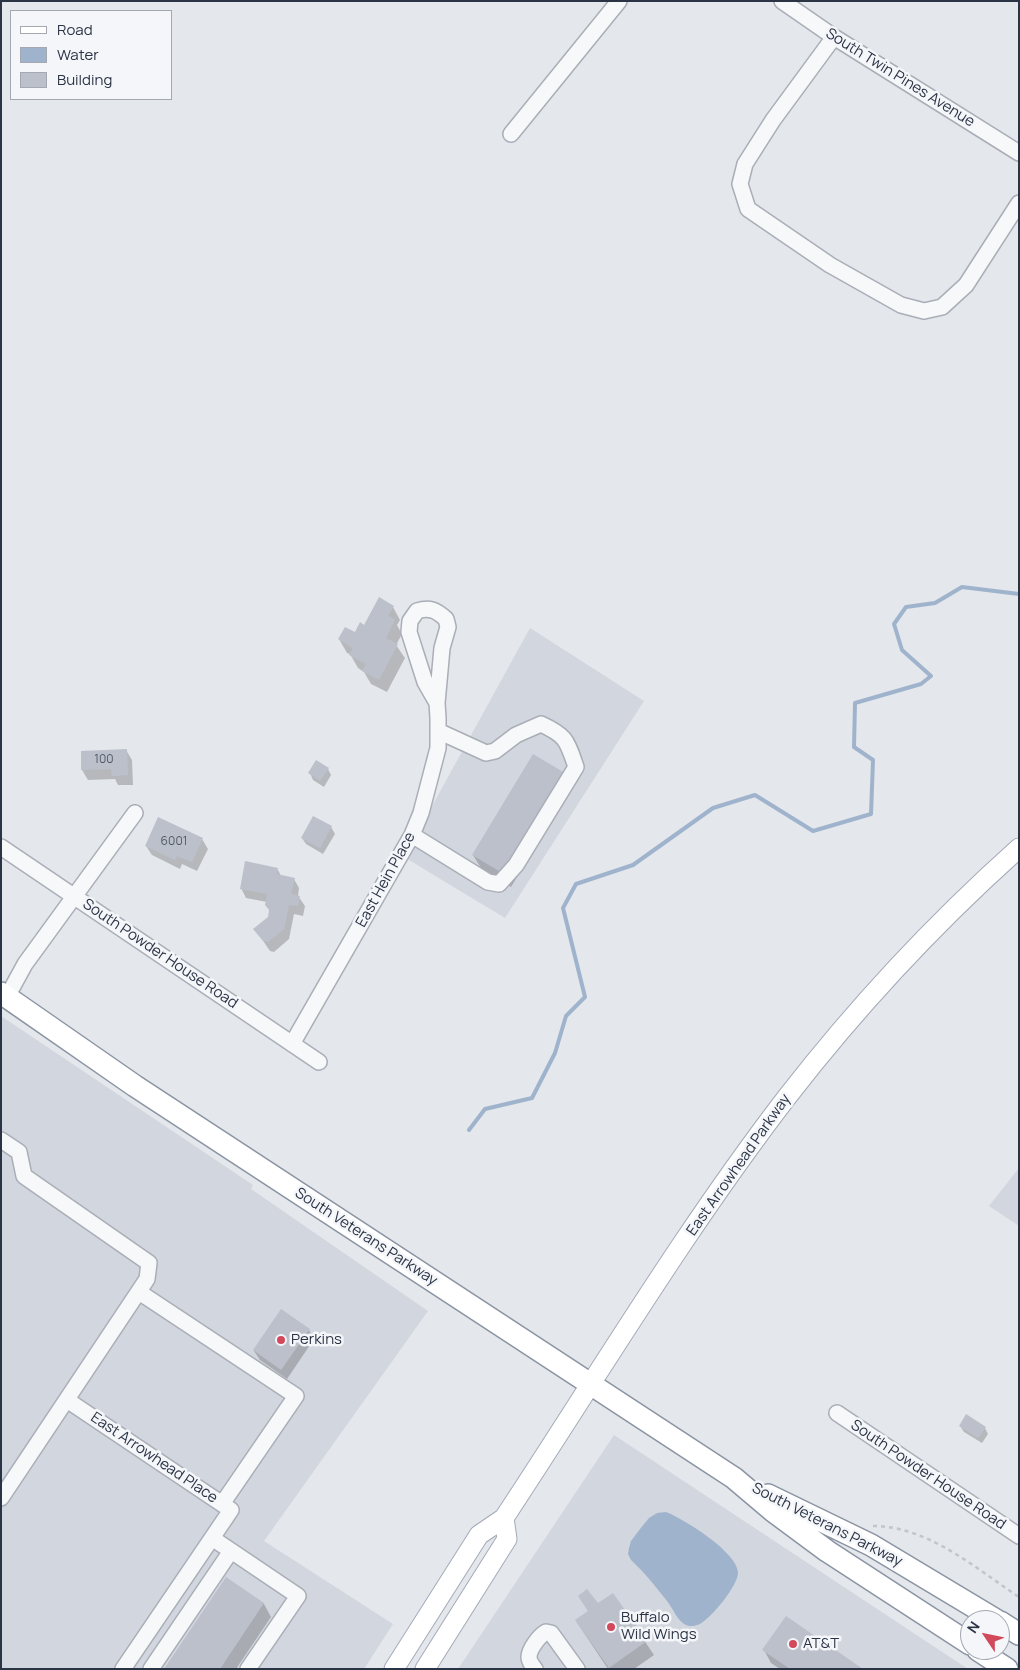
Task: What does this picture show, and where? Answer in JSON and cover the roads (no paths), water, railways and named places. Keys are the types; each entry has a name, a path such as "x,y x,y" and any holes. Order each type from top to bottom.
{"highway":[{"name":"South Veterans Parkway","path":"4,995 135,1086 734,1478 772,1511 827,1551 960,1637"},
{"name":"South Veterans Parkway","path":"734,1478 871,1545 979,1610"},
{"path":"993,1660 1007,1669"}],"main road":[{"name":"East Arrowhead Parkway","path":"394,1669 479,1535 504,1518 704,1214 787,1098 855,1015 906,958 986,877 1019,848"},
{"path":"425,1669 507,1539 504,1518"}],"street":[{"path":"511,134 619,1"},
{"name":"South Twin Pines Avenue","path":"782,1 834,37 1019,153"},
{"path":"834,37 773,120 745,164 740,184 748,209 830,265 902,305 924,311 942,307 966,285 1019,203"},
{"name":"East Hein Place","path":"292,1044 412,835 421,813 438,748 437,703 442,648 448,627 446,619 438,612 428,608 417,611 410,621 409,632 424,682 437,703"},
{"path":"412,835 488,882 499,884 516,865 576,767 567,741 555,730 541,724 516,735 495,751 486,753 438,730"},
{"path":"4,995 135,813"},
{"name":"South Powder House Road","path":"1,847 319,1062"},
{"path":"1,1140 19,1152 24,1176 149,1263 147,1279 139,1292 1,1498"},
{"path":"139,1292 296,1396 222,1504"},
{"name":"East Arrowhead Place","path":"67,1400 231,1510 123,1669"},
{"name":"South Powder House Road","path":"837,1413 1019,1536"},
{"path":"212,1538 298,1596 248,1669"},
{"path":"151,1669 231,1550"},
{"path":"535,1669 530,1661 531,1651 542,1634 546,1632 551,1633 577,1669"}],"water":[{"path":"666,1512 685,1522 720,1546 729,1555 738,1572 734,1585 724,1601 705,1621 697,1625 688,1626 680,1621 667,1601 631,1560 628,1554 631,1541 649,1518 657,1513"}],"waterway":[{"path":"469,1130 485,1109 532,1098 555,1053 566,1016 585,997 563,908 576,884 633,865 713,808 755,795 813,831 871,814 873,760 854,747 855,703 921,684 931,676 902,650 894,624 906,607 935,603 962,587 1019,594"}],"place":[{"name":"Perkins","path":"281,1340"},
{"name":"Buffalo Wild Wings","path":"611,1627"},
{"name":"AT&T","path":"793,1644"}]}
